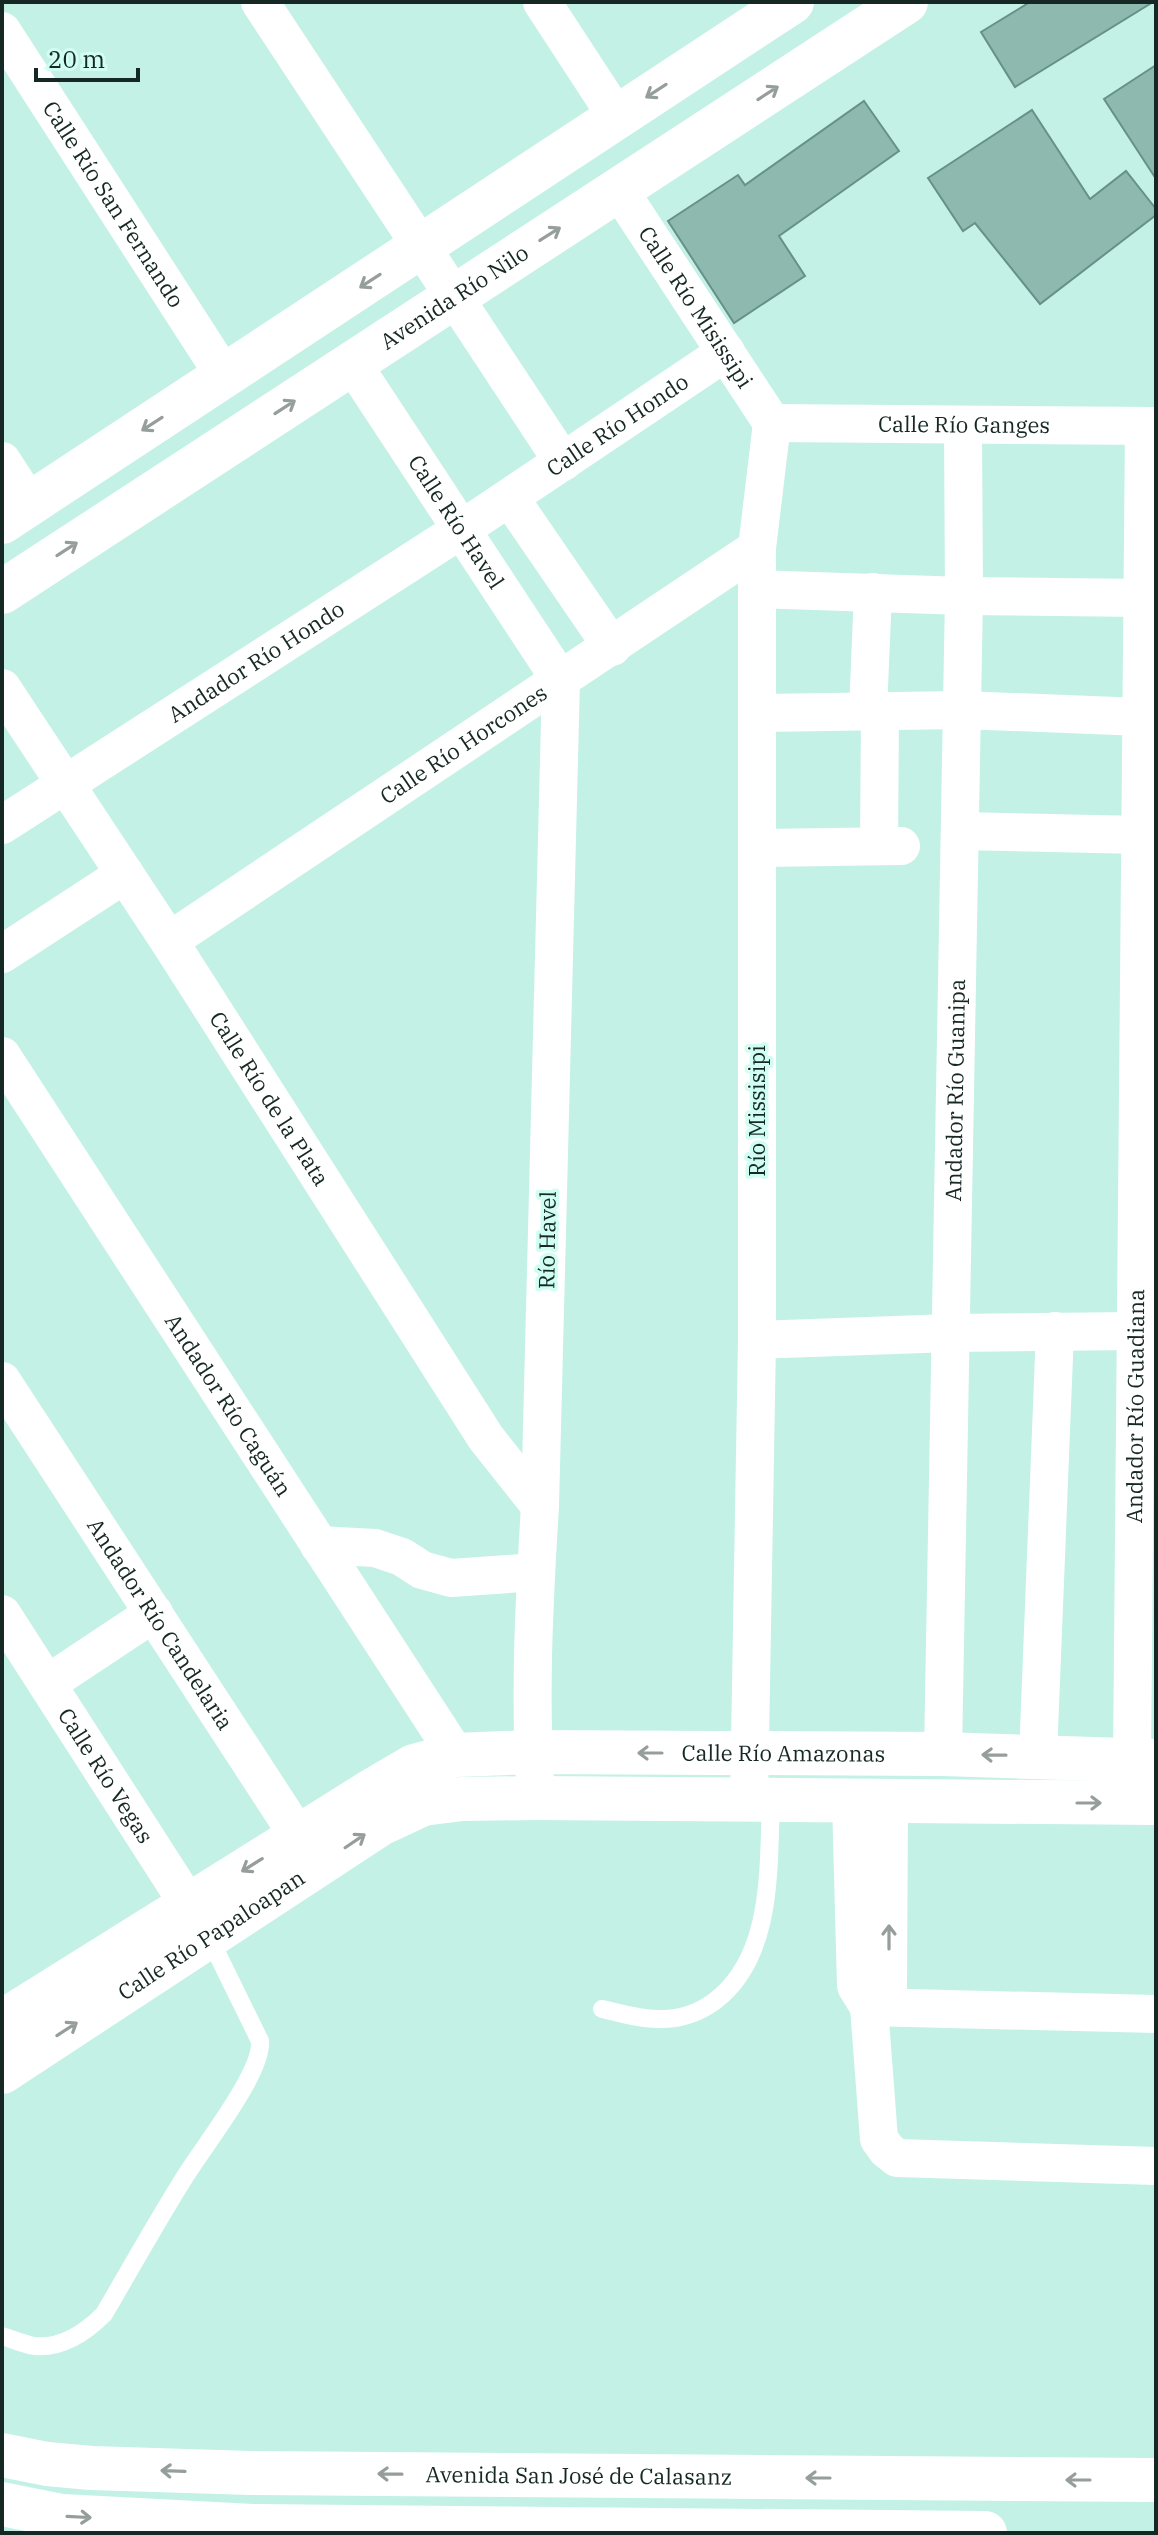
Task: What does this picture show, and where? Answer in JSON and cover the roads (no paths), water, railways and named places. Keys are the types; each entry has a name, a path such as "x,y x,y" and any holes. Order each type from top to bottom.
{"street":[{"path":"260,2 563,462"},
{"path":"542,2 617,117"},
{"path":"2,461 16,513 792,2"},
{"name":"Avenida Río Nilo","path":"2,592 906,2"},
{"name":"Calle Río San Fernando","path":"2,31 225,377"},
{"name":"Calle Río Misissipi","path":"619,190 772,423"},
{"name":"Calle Río Hondo","path":"510,498 726,352"},
{"name":"Calle Río Havel","path":"352,363 561,681"},
{"name":"Calle Río Ganges","path":"772,423 1150,426"},
{"name":"Río Missisipi","path":"760,1800 750,1753 757,1340 757,548 772,423"},
{"name":"Andador Río Guanipa","path":"943,1754 964,596 963,426"},
{"name":"Andador Río Guadiana","path":"1144,1761 1146,1425 1136,1331 1141,835 1149,781 1142,717 1142,598 1150,426"},
{"path":"510,498 612,647"},
{"name":"Andador Río Hondo","path":"2,825 510,498"},
{"name":"Calle Río Horcones","path":"169,941 757,548"},
{"path":"757,589 1142,598"},
{"path":"757,848 890,846 874,711 873,592"},
{"name":"Río Havel","path":"536,1798 532,1752 536,1572 561,681"},
{"name":"Calle Río de la Plata","path":"2,688 169,941 486,1438 540,1506"},
{"path":"757,713 962,710 1142,717"},
{"path":"960,831 1141,835"},
{"path":"2,954 125,874"},
{"name":"Andador Río Caguán","path":"2,1056 456,1755"},
{"path":"1038,1756 1055,1331"},
{"path":"757,1340 1136,1331"},
{"name":"Andador Río Candelaria","path":"2,1381 308,1851"},
{"path":"319,1545 375,1548 402,1557 422,1570 451,1578 536,1572"},
{"path":"47,1684 154,1613"},
{"name":"Calle Río Vegas","path":"2,1614 199,1920"},
{"name":"Calle Río Amazonas","path":"418,1785 456,1755 532,1752 943,1754 1144,1761"},
{"path":"418,1785 462,1799 1156,1803"},
{"name":"Calle Río Papaloapan","path":"2,2022 199,1920 308,1851 380,1824 418,1785"},
{"path":"870,1801 856,1986 869,2007 879,2139 887,2150 897,2158 1156,2166"},
{"name":"Calle Río Papaloapan","path":"2,2072 199,1920"},
{"path":"869,2007 1156,2014"},
{"name":"Avenida San José de Calasanz","path":"2,2455 47,2464 91,2468 251,2473 1156,2480"},
{"path":"251,2473 252,2530"},
{"path":"707,2532 711,2477"},
{"path":"12,2516 62,2516 252,2530 985,2533"}],"lane":[{"path":"602,2009 659,2020 700,2012 733,1988 755,1948 766,1897 760,1800"},
{"path":"2,2336 35,2346 66,2341 85,2333 104,2314 185,2176 245,2085 261,2051 260,2041 199,1920"}]}
